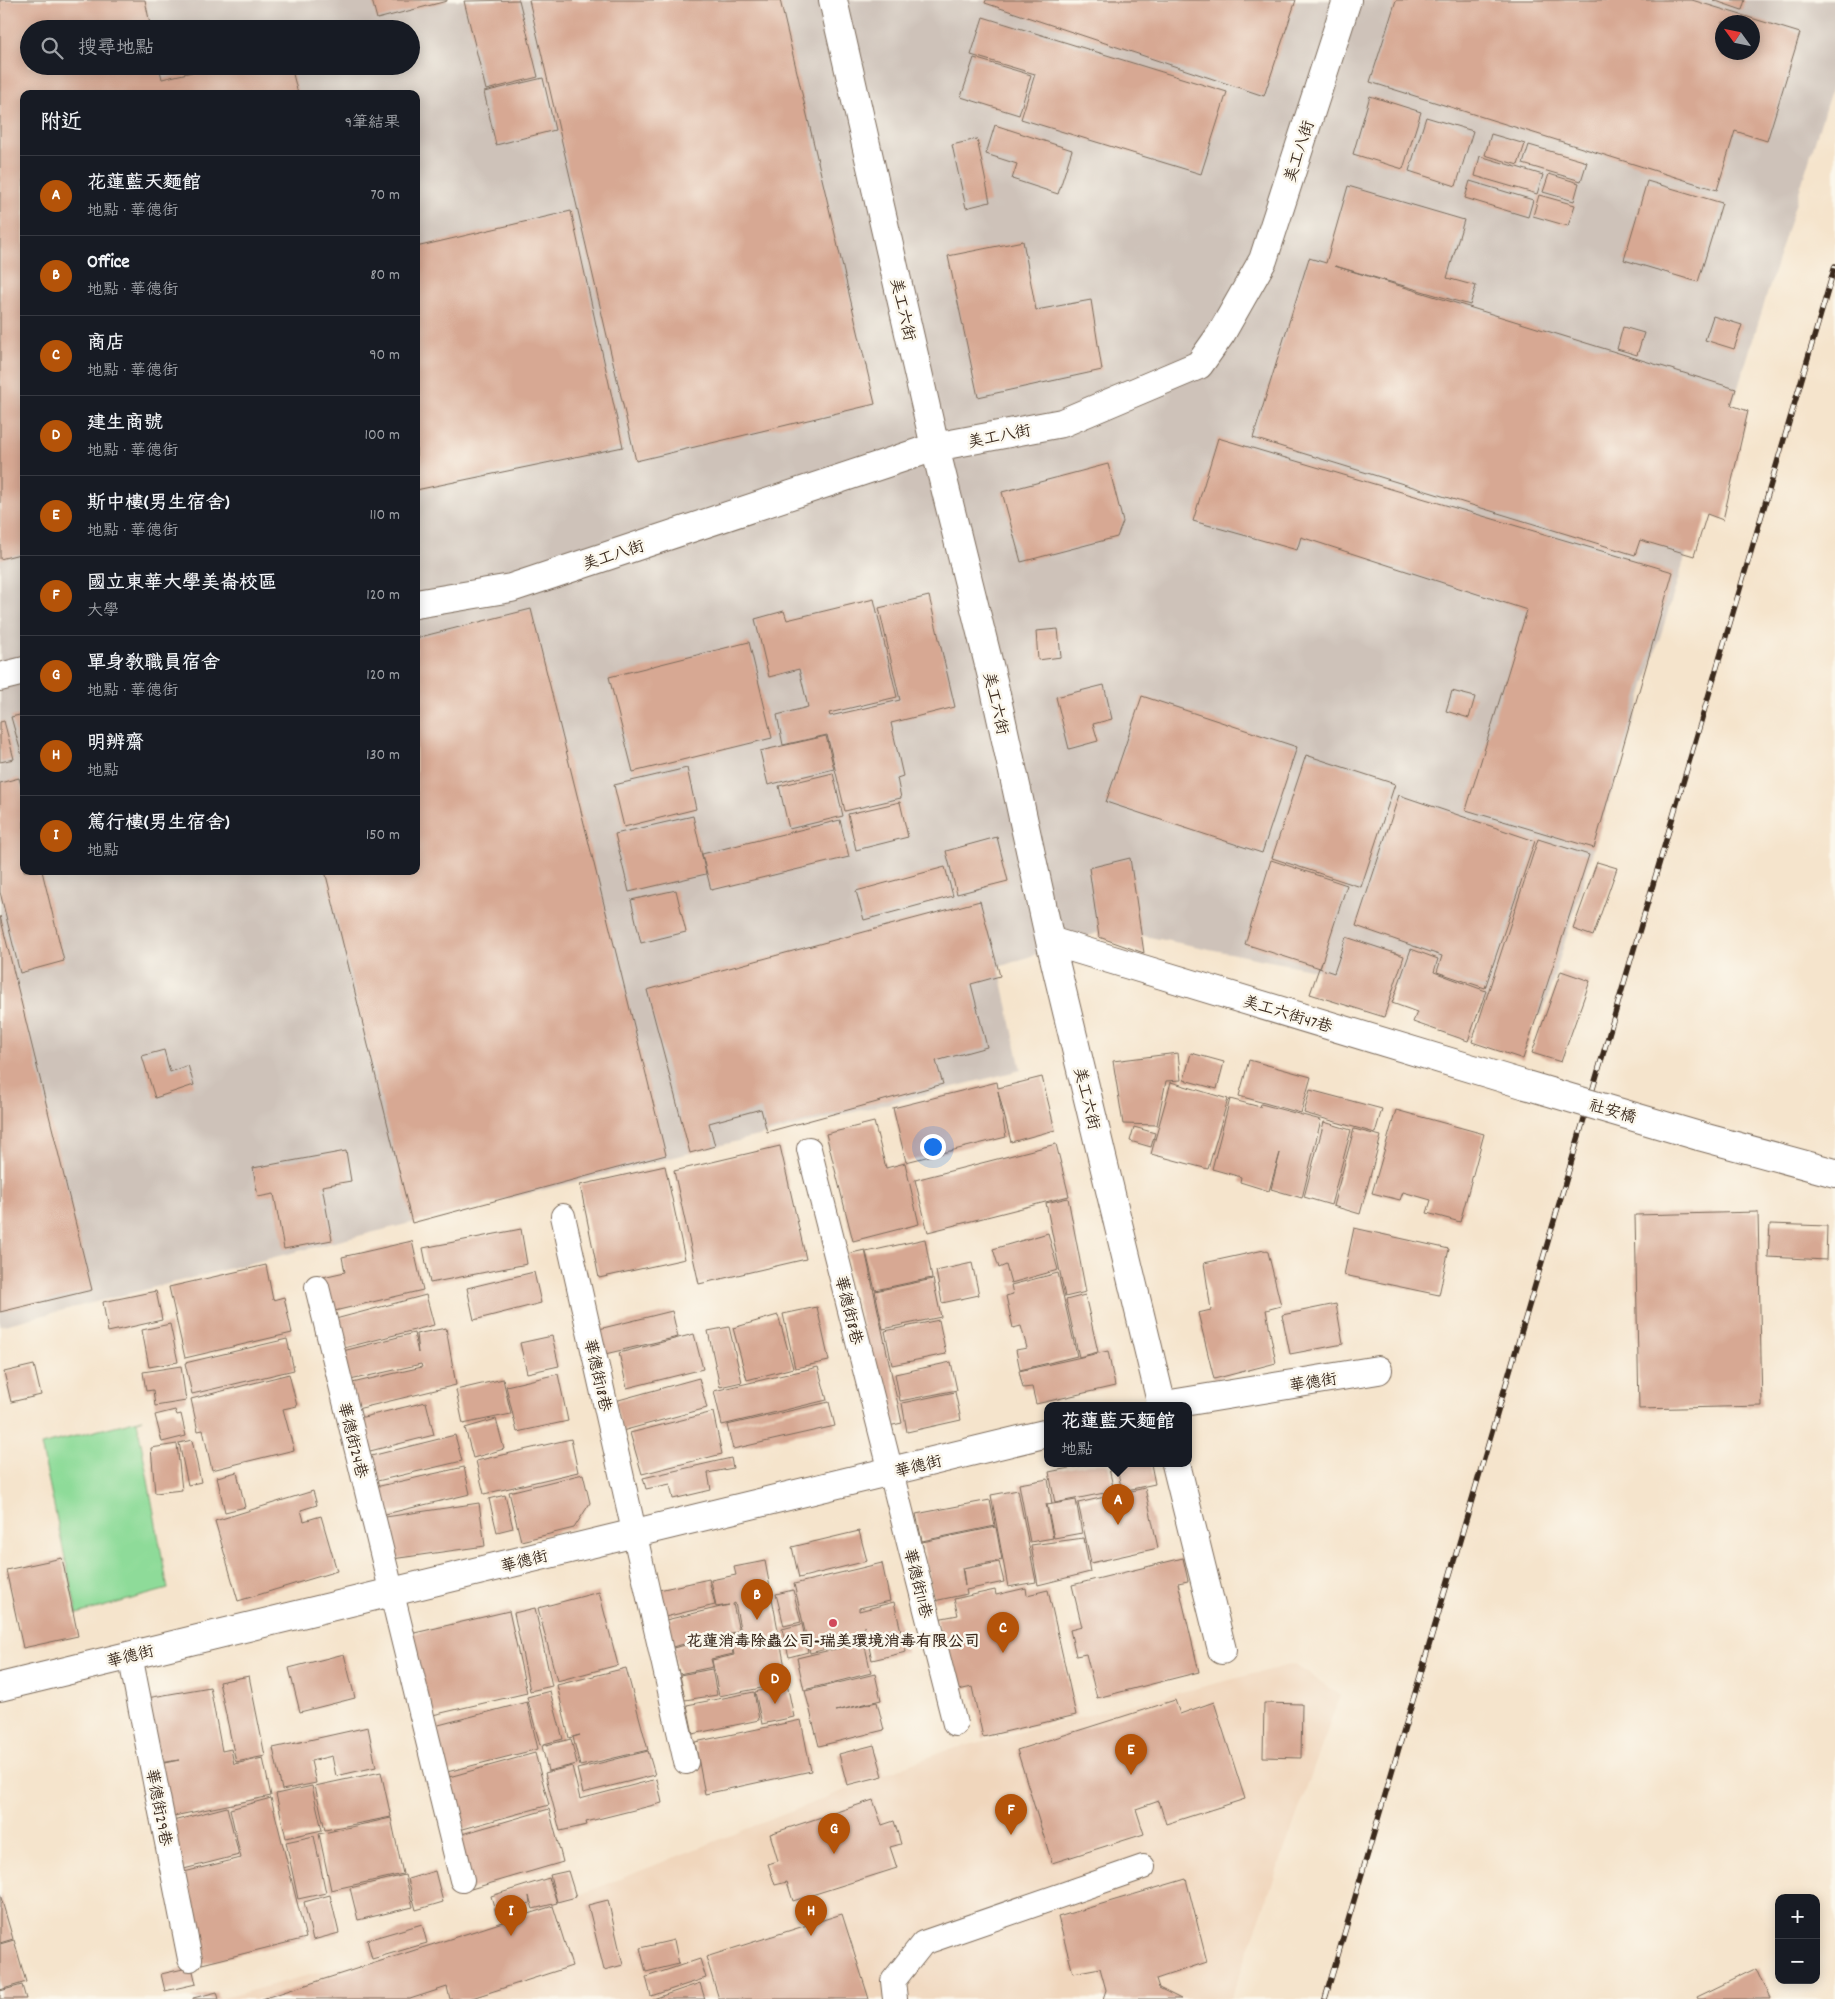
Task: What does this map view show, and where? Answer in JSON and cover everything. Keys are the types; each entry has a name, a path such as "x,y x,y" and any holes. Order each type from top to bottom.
{"street":[{"name":"美工六街","path":"833,0 935,447 993,681 1050,941 1160,1402"},
{"name":"美工八街","path":"420,603 511,588 935,447 1062,423 1199,364 1222,334 1263,260 1346,0"},
{"path":"0,677 20,672"},
{"name":"美工六街47巷","path":"1050,941 1526,1085"},
{"name":"社安橋","path":"1526,1085 1699,1136 1835,1173"},
{"name":"華德街","path":"1185,1402 1378,1370"},
{"name":"華德街","path":"0,1687 1044,1434"},
{"path":"1177,1467 1222,1650"}],"lane":[{"name":"華德街8巷","path":"809,1149 891,1471"},
{"name":"華德街18巷","path":"564,1216 686,1762"},
{"name":"華德街24巷","path":"317,1287 462,1880"},
{"name":"華德街11巷","path":"891,1471 955,1724"},
{"name":"華德街29巷","path":"130,1655 190,1960"},
{"path":"895,1999 893,1981 923,1943 1143,1867"}],"shaded area":[{"path":"0,0 1835,0 1835,77 1542,1015 1109,929 999,967 1021,1070 0,1326"},
{"path":"1294,1664 1340,1695 1231,1999 220,1999 521,1918 944,1751"}],"green space":[{"path":"142,1419 137,1421 168,1589 77,1614 41,1445"}],"building":[{"path":"0,0 145,0 149,20 20,20 20,75 161,75 162,79 179,75 293,75 297,90 20,90 20,554 0,559"},
{"path":"372,0 447,0 447,1 377,19"},
{"path":"519,0 538,77 486,90 464,1"},
{"path":"529,0 780,0 875,404 636,461"},
{"path":"986,0 1296,0 1264,96 985,3"},
{"path":"1396,0 1692,0 1741,15 1715,15 1715,60 1760,60 1760,21 1800,33 1767,141 1735,131 1717,190 1370,82"},
{"path":"1713,0 1745,0 1742,10"},
{"path":"983,17 1227,92 1201,174 1021,119 1035,74 971,55"},
{"path":"974,58 1031,75 1019,115 961,97"},
{"path":"543,78 555,130 496,145 484,92"},
{"path":"1370,96 1421,112 1403,169 1353,154"},
{"path":"1426,117 1473,131 1456,186 1409,171"},
{"path":"995,125 1072,150 1058,194 1012,179 1017,164 986,154"},
{"path":"1491,134 1525,144 1518,165 1485,155"},
{"path":"977,139 990,202 966,208 952,145"},
{"path":"1529,145 1587,162 1581,181 1523,164"},
{"path":"1480,156 1543,175 1537,194 1475,176"},
{"path":"1549,174 1579,183 1574,201 1543,192"},
{"path":"1470,181 1533,200 1528,217 1465,198"},
{"path":"1647,181 1722,203 1698,282 1624,260"},
{"path":"1348,186 1464,220 1447,278 1476,286 1470,305 1335,266 1736,389 1731,405 1748,411 1723,520 1707,514 1694,556 1640,540 1635,555 1253,438 1309,258 1326,263"},
{"path":"1539,195 1575,205 1568,226 1533,216"},
{"path":"571,211 623,447 420,489 420,246"},
{"path":"1023,241 1036,310 1091,300 1102,370 978,397 948,256"},
{"path":"1713,316 1742,325 1734,349 1705,340"},
{"path":"1623,327 1644,333 1637,355 1617,349"},
{"path":"1218,438 1673,572 1594,848 1466,810 1527,610 1301,537 1297,550 1193,521"},
{"path":"1108,464 1123,522 1117,537 1021,562 1002,492"},
{"path":"929,596 955,707 891,723 903,776 897,778 901,798 845,811 827,735 783,745 777,715 808,707 799,669 769,677 755,619 784,611 787,620 874,599 897,697 829,713 830,716 900,700 879,608"},
{"path":"531,609 666,1155 412,1223 326,875 420,875 420,637"},
{"path":"1058,629 1061,657 1038,660 1036,631"},
{"path":"749,642 772,738 633,772 609,677"},
{"path":"1104,685 1112,719 1093,724 1098,741 1069,749 1056,697"},
{"path":"1452,691 1475,697 1469,718 1446,711"},
{"path":"1142,696 1297,747 1262,853 1106,802"},
{"path":"20,715 20,749 11,717"},
{"path":"4,721 14,759 0,762 0,722"},
{"path":"826,736 834,769 768,785 760,751"},
{"path":"1306,755 1395,784 1361,887 1272,858"},
{"path":"687,768 696,809 624,827 614,785"},
{"path":"833,773 843,816 789,829 779,786"},
{"path":"19,778 20,875 43,875 64,961 20,973 0,892 0,783"},
{"path":"1399,795 1535,841 1485,988 1437,972 1442,956 1356,926"},
{"path":"900,802 908,837 856,850 848,814"},
{"path":"693,816 706,874 629,892 615,834"},
{"path":"840,820 849,857 711,890 702,854"},
{"path":"997,837 1008,881 957,894 946,851"},
{"path":"1538,839 1589,855 1523,1059 1472,1042"},
{"path":"1130,858 1144,953 1099,937 1089,868"},
{"path":"1271,860 1347,885 1320,968 1245,944"},
{"path":"1597,862 1617,868 1593,936 1573,929"},
{"path":"945,867 953,896 864,920 856,891"},
{"path":"676,890 686,932 641,943 631,900"},
{"path":"980,901 1000,976 971,984 987,1047 936,1061 943,1084 767,1132 761,1109 709,1123 715,1146 690,1153 647,990"},
{"path":"0,916 92,1290 0,1312"},
{"path":"1346,937 1404,956 1384,1017 1310,994 1319,968 1334,973"},
{"path":"1411,949 1438,959 1434,972 1486,991 1468,1041 1413,1022 1417,1012 1392,1003"},
{"path":"1561,971 1590,981 1561,1062 1532,1053"},
{"path":"164,1050 170,1072 188,1065 194,1085 155,1098 142,1056"},
{"path":"1178,1053 1181,1080 1166,1081 1157,1125 1123,1124 1113,1061"},
{"path":"1191,1053 1224,1062 1217,1089 1184,1080"},
{"path":"1249,1060 1311,1077 1301,1113 1239,1096"},
{"path":"1042,1077 1055,1130 1011,1142 998,1091 1006,1137 906,1162 893,1108 997,1082 998,1088"},
{"path":"1171,1082 1228,1099 1208,1169 1151,1154"},
{"path":"1310,1090 1382,1109 1375,1133 1304,1113"},
{"path":"1230,1099 1260,1107 1261,1104 1321,1120 1302,1198 1271,1189 1280,1153 1269,1191 1240,1182 1241,1177 1212,1169"},
{"path":"1396,1110 1484,1134 1460,1222 1427,1213 1431,1200 1403,1192 1400,1200 1372,1193"},
{"path":"874,1122 886,1168 905,1163 919,1224 853,1241 826,1134"},
{"path":"1324,1122 1351,1130 1331,1205 1304,1197"},
{"path":"1134,1127 1155,1133 1151,1147 1130,1141"},
{"path":"1354,1129 1381,1136 1360,1214 1333,1206"},
{"path":"1056,1144 1069,1196 928,1232 915,1180"},
{"path":"780,1146 806,1259 699,1284 674,1171"},
{"path":"346,1151 351,1181 322,1186 332,1240 284,1249 274,1194 258,1197 253,1168"},
{"path":"665,1166 685,1259 599,1278 580,1185"},
{"path":"1068,1198 1086,1292 1065,1297 1046,1203"},
{"path":"1758,1212 1762,1406 1639,1409 1635,1215"},
{"path":"1770,1224 1827,1226 1826,1260 1768,1257"},
{"path":"1354,1228 1449,1249 1439,1295 1344,1275"},
{"path":"521,1229 527,1264 430,1283 423,1248"},
{"path":"1048,1233 1058,1270 1011,1283 1006,1265 999,1268 993,1249"},
{"path":"925,1239 932,1278 875,1290 866,1252"},
{"path":"412,1241 423,1290 326,1313 318,1278 345,1272 342,1257"},
{"path":"865,1250 902,1423 884,1427 847,1254"},
{"path":"1264,1250 1268,1252 1281,1306 1266,1310 1276,1363 1214,1379 1198,1313 1211,1310 1204,1263"},
{"path":"972,1263 979,1295 942,1303 936,1271"},
{"path":"266,1265 273,1300 284,1297 292,1333 185,1358 169,1287"},
{"path":"534,1272 541,1303 474,1320 467,1288"},
{"path":"1058,1273 1077,1356 1020,1370 1016,1350 1027,1348 1021,1326 1013,1328 1006,1296 1013,1294 1011,1285"},
{"path":"933,1279 941,1317 883,1329 875,1291"},
{"path":"156,1291 162,1320 108,1332 103,1302"},
{"path":"426,1295 434,1325 336,1350 328,1321"},
{"path":"1085,1295 1098,1352 1079,1357 1066,1300"},
{"path":"1336,1304 1343,1344 1290,1354 1282,1315"},
{"path":"817,1307 829,1361 795,1368 783,1314"},
{"path":"672,1311 678,1337 605,1354 599,1329"},
{"path":"778,1315 793,1368 747,1380 733,1328"},
{"path":"939,1320 946,1354 892,1365 885,1331"},
{"path":"170,1324 178,1362 149,1367 142,1330"},
{"path":"729,1327 742,1382 720,1387 708,1331"},
{"path":"446,1328 456,1385 353,1410 348,1384 422,1367 421,1364 346,1381 339,1352 414,1333 418,1353 416,1334"},
{"path":"694,1334 703,1369 627,1388 619,1353"},
{"path":"552,1336 559,1366 527,1373 520,1343"},
{"path":"287,1339 294,1370 192,1394 185,1363"},
{"path":"1108,1351 1115,1386 1036,1404 1032,1387 1023,1388 1019,1371"},
{"path":"951,1362 957,1390 900,1401 895,1374"},
{"path":"34,1365 41,1395 11,1402 4,1372"},
{"path":"181,1366 186,1401 155,1406 153,1390 146,1391 143,1372"},
{"path":"818,1367 827,1400 722,1425 714,1391"},
{"path":"289,1374 297,1406 283,1409 294,1450 212,1470 203,1430 198,1431 191,1399"},
{"path":"558,1374 568,1421 517,1432 506,1386"},
{"path":"699,1378 707,1408 622,1431 615,1401"},
{"path":"503,1379 511,1414 463,1424 456,1390"},
{"path":"955,1392 961,1420 907,1432 902,1403"},
{"path":"426,1402 434,1435 362,1453 355,1419"},
{"path":"829,1402 835,1426 733,1449 727,1425"},
{"path":"175,1410 177,1415 181,1414 186,1436 162,1442 155,1415"},
{"path":"713,1412 722,1454 642,1474 630,1433"},
{"path":"496,1419 504,1449 473,1458 465,1428"},
{"path":"455,1435 462,1461 373,1482 367,1457"},
{"path":"571,1439 578,1472 484,1494 476,1461"},
{"path":"192,1440 201,1482 188,1485 179,1443"},
{"path":"177,1444 182,1490 155,1493 151,1448"},
{"path":"731,1458 733,1468 708,1473 711,1490 673,1499 670,1484 646,1489 643,1478"},
{"path":"464,1467 470,1494 377,1516 371,1488"},
{"path":"1074,1467 1109,1467 1114,1491 1055,1503 1049,1472"},
{"path":"1117,1467 1152,1467 1155,1484 1122,1491"},
{"path":"237,1472 245,1507 225,1512 217,1477"},
{"path":"583,1474 590,1503 574,1528 521,1541 509,1492"},
{"path":"1048,1479 1052,1504 1046,1504 1053,1538 1030,1542 1019,1484"},
{"path":"1145,1488 1158,1548 1091,1563 1078,1503"},
{"path":"1018,1490 1036,1582 1008,1587 991,1495"},
{"path":"313,1491 317,1505 301,1510 304,1521 321,1516 337,1571 238,1601 215,1521"},
{"path":"505,1495 513,1528 497,1532 489,1499"},
{"path":"990,1500 995,1526 922,1541 916,1514"},
{"path":"1076,1500 1082,1533 1054,1538 1047,1505"},
{"path":"479,1503 485,1546 385,1560 379,1518"},
{"path":"996,1527 1002,1560 962,1568 965,1586 963,1569 999,1562 1004,1582 966,1590 967,1594 934,1601 922,1542"},
{"path":"859,1531 867,1561 799,1578 792,1547"},
{"path":"1084,1538 1090,1572 1038,1585 1031,1545"},
{"path":"62,1558 78,1636 23,1648 6,1570"},
{"path":"1183,1558 1188,1581 1178,1583 1199,1672 1097,1698 1086,1654 1076,1656 1070,1630 1082,1627 1072,1585"},
{"path":"765,1561 788,1683 719,1696 712,1660 734,1655 730,1634 741,1633 735,1603 733,1604 739,1631 672,1647 666,1620 729,1605 716,1607 711,1580 736,1575 734,1567"},
{"name":"花蓮消毒除蟲公司-瑞美環境消毒有限公司","path":"882,1563 890,1601 859,1608 859,1611 894,1602 906,1652 872,1660 864,1626 866,1639 810,1653 794,1584"},
{"path":"709,1579 715,1605 665,1617 659,1590"},
{"path":"1026,1588 1027,1595 1048,1590 1076,1715 983,1737 972,1687 954,1691 937,1619 958,1615 954,1599 995,1590 996,1595"},
{"path":"793,1590 801,1622 784,1626 776,1594"},
{"path":"599,1592 618,1665 557,1681 538,1608"},
{"path":"535,1608 552,1686 530,1691 514,1613"},
{"path":"509,1611 527,1693 424,1717 406,1635"},
{"path":"802,1624 808,1652 789,1657 782,1629"},
{"path":"729,1635 733,1654 711,1659 713,1667 679,1674 673,1648"},
{"path":"864,1642 871,1673 804,1690 797,1658"},
{"path":"344,1654 355,1698 300,1712 289,1668"},
{"path":"626,1668 648,1750 580,1766 573,1737 580,1735 569,1738 557,1685"},
{"path":"712,1669 717,1695 685,1700 680,1675"},
{"path":"875,1674 881,1700 836,1711 877,1702 884,1730 819,1746 805,1691"},
{"path":"249,1676 265,1756 236,1762 219,1682"},
{"path":"787,1684 794,1717 762,1724 755,1692"},
{"path":"210,1687 222,1751 231,1749 234,1764 263,1758 271,1796 169,1817 159,1764 179,1760 159,1763 147,1698"},
{"path":"550,1691 563,1739 540,1745 527,1697"},
{"path":"754,1692 759,1720 693,1734 687,1705"},
{"path":"1175,1700 1180,1714 1214,1702 1245,1799 1166,1824 1159,1801 1136,1809 1144,1834 1052,1863 1017,1750"},
{"path":"527,1702 538,1749 439,1774 427,1728"},
{"path":"1264,1703 1302,1704 1301,1758 1263,1757"},
{"path":"801,1720 811,1771 705,1794 695,1742"},
{"path":"368,1727 376,1767 336,1776 332,1756 311,1761 316,1783 282,1790 273,1748"},
{"path":"571,1739 577,1764 548,1771 542,1746"},
{"path":"874,1745 883,1776 847,1785 839,1754"},
{"path":"648,1751 655,1775 583,1793 577,1769"},
{"path":"535,1753 549,1805 456,1831 442,1779"},
{"path":"572,1766 580,1799 657,1779 662,1803 586,1822 587,1825 560,1831 545,1773"},
{"path":"381,1772 391,1817 325,1830 315,1786"},
{"path":"312,1786 322,1830 286,1838 276,1794"},
{"path":"271,1798 306,1938 202,1964 180,1873 241,1858 230,1809"},
{"path":"873,1800 882,1825 894,1821 901,1844 890,1847 897,1868 793,1901 787,1882 775,1885 768,1864 778,1861 770,1834"},
{"path":"227,1807 239,1855 180,1870 169,1822"},
{"path":"549,1809 563,1862 471,1889 455,1836"},
{"path":"391,1818 403,1874 331,1890 319,1834"},
{"path":"314,1836 326,1893 298,1899 286,1842"},
{"path":"435,1871 443,1902 416,1910 408,1879"},
{"path":"568,1871 576,1897 557,1902 550,1875"},
{"path":"405,1875 413,1907 358,1920 350,1888"},
{"path":"549,1878 557,1903 533,1909 529,1896 530,1903 496,1914 491,1896"},
{"path":"1186,1879 1207,1962 1156,1979 1159,1988 1181,1999 1103,1999 1106,1990 1100,1968 1073,1973 1058,1917"},
{"path":"0,1894 13,1939 0,1943"},
{"path":"330,1895 339,1933 313,1940 304,1902"},
{"path":"608,1900 623,1965 604,1970 588,1905"},
{"path":"553,1906 572,1966 469,1999 450,1999 447,1987 410,1999 262,1999"},
{"path":"842,1914 869,1999 719,1999 706,1957"},
{"path":"422,1924 427,1943 372,1959 367,1940"},
{"path":"14,1940 26,1982 0,1990 0,1944"},
{"path":"674,1940 679,1964 646,1972 640,1948"},
{"path":"700,1959 706,1978 651,1996 646,1977"},
{"path":"192,1967 196,1984 165,1991 161,1974"},
{"path":"1757,1968 1771,1999 1698,1999 1697,1997"},
{"path":"700,1983 705,1999 653,1999"},
{"path":"22,1985 26,1999 0,1999 0,1991"},
{"path":"217,1992 219,1999 193,1999 193,1998"}],"railway":[{"path":"1325,1999 1835,266"}],"place":[{"name":"花蓮藍天麵館","path":"1118,1525"},
{"name":"Office","path":"757,1620"},
{"name":"花蓮消毒除蟲公司-瑞美環境消毒有限公司","path":"833,1623"},
{"name":"商店","path":"1003,1653"},
{"name":"建生商號","path":"775,1704"},
{"name":"斯中樓(男生宿舍)","path":"1131,1775"},
{"name":"國立東華大學美崙校區","path":"1011,1835"},
{"name":"單身教職員宿舍","path":"834,1854"},
{"name":"篤行樓(男生宿舍)","path":"511,1936"},
{"name":"明辨齋","path":"811,1936"}]}
